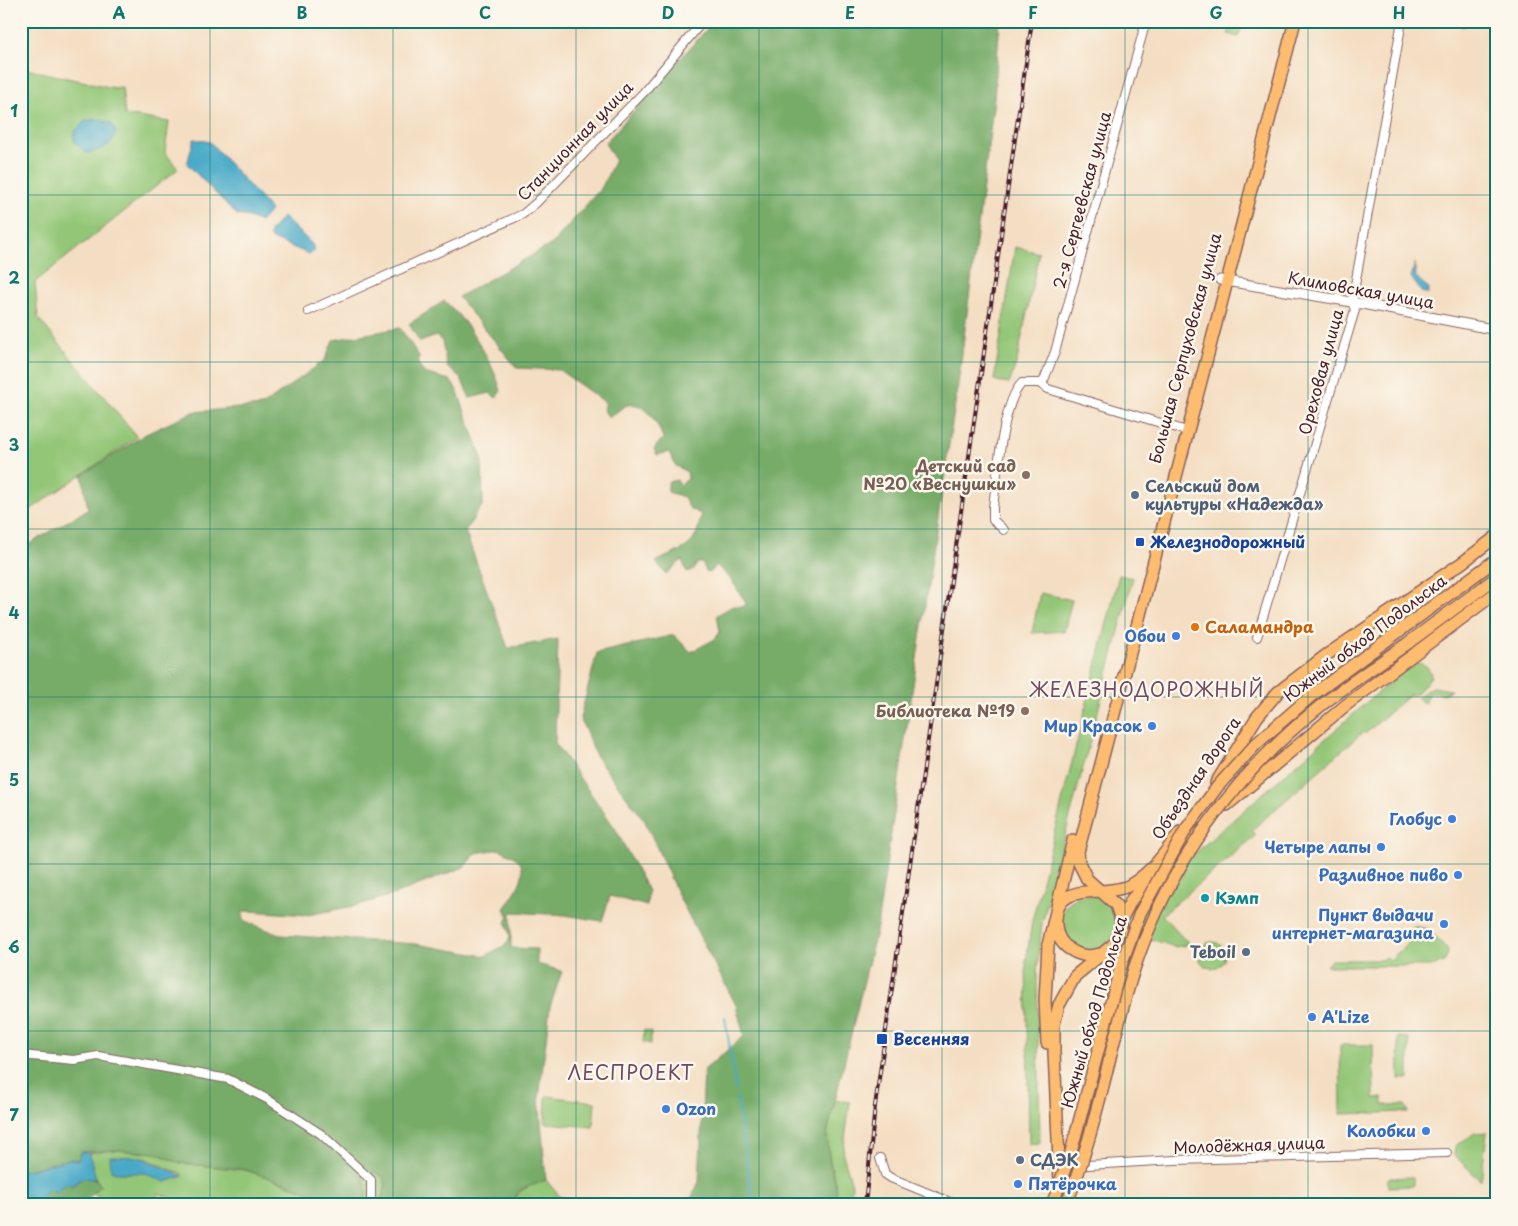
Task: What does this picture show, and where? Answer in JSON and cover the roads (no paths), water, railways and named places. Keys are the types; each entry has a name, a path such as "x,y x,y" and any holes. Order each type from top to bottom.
{"main road":[{"name":"Большая Серпуховская улица","path":"1056,917 1057,904 1076,828 1184,430 1288,21"},
{"name":"Большая Серпуховская улица","path":"1223,281 1295,21"},
{"name":"Большая Серпуховская улица","path":"1098,891 1082,872 1078,852 1184,430"},
{"name":"Объездная дорога","path":"1160,864 1220,778 1262,711 1278,692 1324,656 1456,568 1497,536"},
{"name":"Южный обход Подольска","path":"1053,1205 1071,1152 1122,962 1140,913 1186,829 1218,786 1256,744 1311,696 1497,559"},
{"name":"Южный обход Подольска","path":"1066,1205 1086,1151 1134,969 1153,920 1192,845 1237,785 1278,743 1320,707 1497,577"},
{"name":"Объездная дорога","path":"1160,864 1317,728 1497,592"},
{"path":"1317,728 1279,754 1264,752 1259,747 1254,732 1280,699 1324,656"},
{"path":"1053,1205 1056,1167 1054,1024 1058,1005 1066,988 1075,976 1115,943 1122,920 1132,899 1160,864"},
{"path":"1061,1205 1056,1167 1046,1000 1048,945 1058,909 1068,897 1083,890 1120,890 1160,864"},
{"path":"1098,891 1105,894 1116,905 1122,920"},
{"path":"1056,917 1058,934 1068,949 1084,956 1102,953"}],"street":[{"name":"Станционная улица","path":"308,311 523,214 536,204 642,93 703,21"},
{"name":"2-я Сергеевская улица","path":"1042,385 1055,352 1146,21"},
{"name":"Ореховая улица","path":"1257,637 1355,310 1352,302 1402,21"},
{"name":"Климовская улица","path":"1223,281 1352,302 1497,330"},
{"path":"1004,530 995,523 992,515 1009,407 1017,389 1022,383 1042,385 1048,389 1184,430"},
{"path":"21,1055 74,1060 98,1056 228,1079 268,1099 321,1134 371,1180 371,1205"},
{"name":"Молодёжная улица","path":"1056,1167 1185,1160 1447,1153"},
{"path":"880,1158 885,1174 891,1178 957,1205"}],"water":[{"path":"97,119 111,123 116,132 105,147 86,153 74,141 74,132 85,121"},
{"path":"194,139 210,142 271,210 260,222 249,217 237,215 187,164"},
{"path":"283,217 312,244 315,251 309,254 270,238 270,231"},
{"path":"1415,263 1416,277 1429,289 1428,294 1421,292 1411,277"},
{"path":"81,1152 89,1153 96,1179 83,1178 73,1185 65,1184 56,1192 49,1189 41,1197 21,1205 21,1172 70,1159 78,1160"},
{"path":"110,1156 139,1157 183,1176 165,1182 145,1173 116,1173 111,1170"}],"waterway":[{"path":"725,1017 736,1090"},
{"path":"737,1097 753,1205"}],"railway":[{"path":"865,1205 875,1106 1032,21"}],"place":[{"name":"Детский сад №20 «Веснушки»","path":"1026,475"},
{"name":"Сельский дом культуры «Надежда»","path":"1135,495"},
{"name":"Железнодорожный","path":"1140,542"},
{"name":"Саламандра","path":"1195,627"},
{"name":"Обои","path":"1176,636"},
{"name":"Библиотека №19","path":"1025,711"},
{"name":"Мир Красок","path":"1152,726"},
{"name":"Глобус","path":"1452,819"},
{"name":"Четыре лапы","path":"1381,847"},
{"name":"Разливное пиво","path":"1458,875"},
{"name":"Кэмп","path":"1205,898"},
{"name":"Пункт выдачи интернет-магазина","path":"1444,924"},
{"name":"Teboil","path":"1246,952"},
{"name":"A'Lize","path":"1312,1017"},
{"name":"Весенняя","path":"882,1039"},
{"name":"Ozon","path":"666,1109"},
{"name":"Колобки","path":"1426,1131"},
{"name":"СДЭК","path":"1020,1160"},
{"name":"Пятёрочка","path":"1018,1184"}],"district":[{"name":"ЖЕЛЕЗНОДОРОЖНЫЙ","path":"1147,690"},
{"name":"ЛЕСПРОЕКТ","path":"631,1073"}]}
